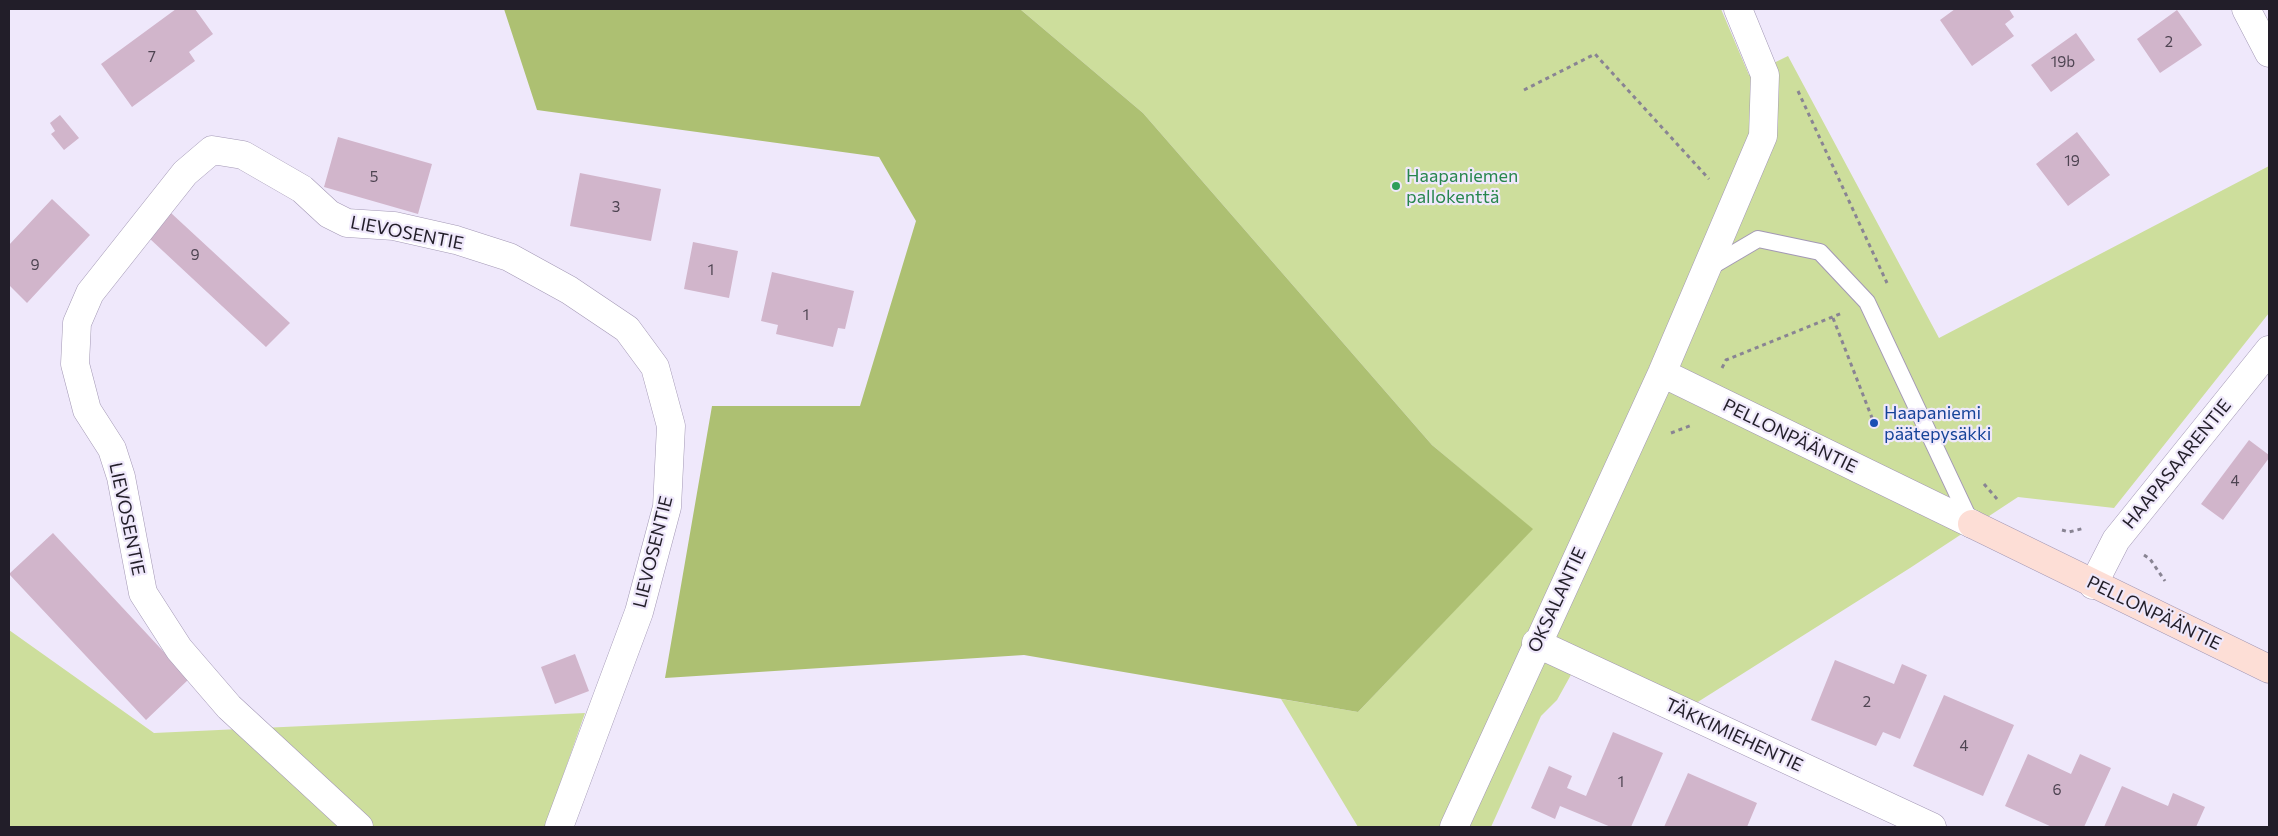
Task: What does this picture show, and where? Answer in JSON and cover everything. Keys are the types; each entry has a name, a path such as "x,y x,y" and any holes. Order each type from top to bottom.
{"street":[{"path":"1662,373 1763,136 1766,75 1738,9"},
{"path":"2246,9 2269,53"},
{"name":"LIEVOSENTIE","path":"359,827 229,707 179,649 143,594 130,538 121,477 112,449 87,410 75,364 77,323 90,293 185,173 212,150 243,155 302,189 329,214 347,223 394,226 456,240 509,257 569,290 627,329 655,367 671,426 667,507 639,612 559,827"},
{"name":"HAAPASAARENTIE","path":"2093,585 2116,540 2269,350"},
{"name":"PELLONPÄÄNTIE","path":"1662,373 2093,585 2269,669"},
{"name":"OKSALANTIE","path":"1454,827 1536,643 1662,373"},
{"name":"TÄKKIMIEHENTIE","path":"1536,643 1932,827"}],"lane":[{"path":"1705,270 1758,239 1820,252 1867,302 1972,524"}],"path":[{"path":"1524,90 1595,54 1733,205"},
{"path":"1693,424 1726,360 1833,318 1891,290 1792,78 1766,75"},
{"path":"1833,318 1874,423"},
{"path":"1979,475 2000,503"},
{"path":"2053,528 2069,532 2091,527 2150,559 2168,586"}],"green space":[{"path":"504,9 1020,9 1143,113 1432,445 1533,529 1358,712 1024,655 665,678 712,406 860,406 916,221 879,157 537,110"},
{"path":"1020,9 1721,9 1749,75 1788,56 1939,338 2269,166 2269,313 2114,508 2018,497 1910,568 1674,717 1572,673 1557,700 1541,716 1491,827 1358,827 1281,699 1358,712 1532,529 1432,445 1143,113"},
{"path":"9,630 154,733 585,713 545,827 9,827"}],"building":[{"path":"176,9 195,9 213,34 189,52 195,61 132,107 101,64"},
{"path":"1955,9 2009,9 2014,17 2005,24 2014,36 1972,66 1940,20"},
{"path":"2177,10 2202,45 2160,73 2137,39"},
{"path":"2076,33 2095,60 2051,92 2031,65"},
{"path":"60,115 79,138 64,150 51,134 55,131 50,123"},
{"path":"2077,132 2110,175 2068,206 2036,164"},
{"path":"338,137 432,164 418,214 324,187"},
{"path":"580,173 661,189 651,241 570,226"},
{"path":"52,199 90,235 27,303 9,285 9,245"},
{"path":"171,213 290,323 266,347 149,238"},
{"path":"693,242 738,251 729,298 684,289"},
{"path":"772,272 854,291 845,329 838,328 833,347 776,334 778,325 761,321"},
{"path":"2249,440 2269,455 2269,458 2223,520 2201,504"},
{"path":"53,533 189,679 146,720 9,574"},
{"path":"575,654 589,691 555,704 541,667"},
{"path":"1835,660 1894,684 1902,664 1927,675 1900,739 1883,732 1876,746 1811,720"},
{"path":"1944,695 2014,725 1983,796 1913,766"},
{"path":"1613,732 1663,753 1631,827 1611,827 1560,806 1555,819 1531,808 1549,766 1572,776 1567,788 1586,796"},
{"path":"2028,754 2071,774 2080,754 2111,768 2084,827 2052,827 2005,806"},
{"path":"1688,773 1757,803 1747,827 1664,827"},
{"path":"2122,786 2168,806 2173,793 2205,807 2196,827 2104,827"}],"place":[{"name":"Haapaniemen pallokenttä","path":"1396,186"},
{"name":"Haapaniemi päätepysäkki","path":"1874,423"}]}
